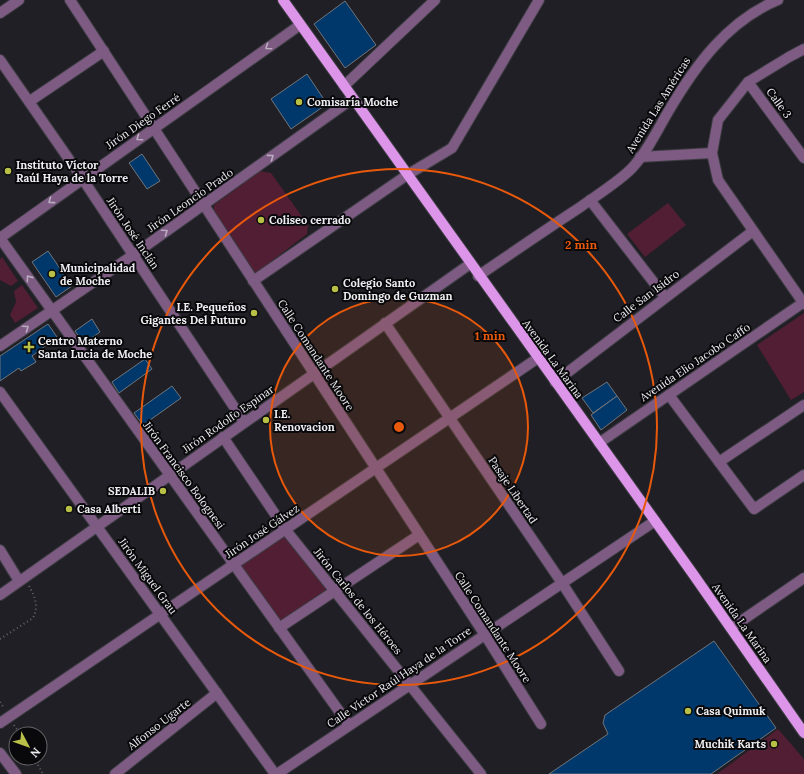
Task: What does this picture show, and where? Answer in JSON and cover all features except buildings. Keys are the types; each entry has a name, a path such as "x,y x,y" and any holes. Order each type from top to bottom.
{"main road":[{"name":"Avenida La Marina","path":"283,0 478,276 655,521 804,733"}],"street":[{"path":"0,13 19,0"},
{"name":"Calle Comandante Moore","path":"70,0 485,635 541,724"},
{"path":"344,86 435,0"},
{"path":"253,281 406,175 452,148 539,0"},
{"name":"Avenida Las Américas","path":"478,276 590,200 631,169 701,60 735,26 755,11 772,1"},
{"name":"Jirón Diego Ferré","path":"0,238 82,178 300,25"},
{"path":"804,49 748,82 718,120 712,153 718,180 804,303"},
{"path":"30,101 104,51"},
{"name":"Jirón José Inclán","path":"0,60 30,101 134,255 244,422"},
{"name":"Calle 3","path":"748,82 804,158"},
{"name":"Jirón Leoncio Prado","path":"0,346 134,255 352,99"},
{"path":"640,157 712,153"},
{"path":"590,200 665,297"},
{"name":"Calle San Isidro","path":"555,382 753,231"},
{"name":"Jirón Francisco Bolognesi","path":"0,238 349,725"},
{"name":"Jirón Rodolfo Espinar","path":"0,595 19,577 98,527 169,475 470,264"},
{"name":"Avenida Elio Jacobo Caffo","path":"599,443 804,303"},
{"name":"Pasaje Libertad","path":"385,323 562,583 619,671"},
{"name":"Jirón José Gálvez","path":"0,722 538,358"},
{"name":"Jirón Miguel Grau","path":"0,392 276,774"},
{"path":"669,395 754,509 804,475"},
{"path":"719,462 804,405"},
{"name":"Jirón Carlos de los Héroes","path":"223,437 285,529 481,774"},
{"name":"Calle Víctor Raúl Haya de la Torre","path":"276,774 655,521"},
{"path":"279,628 334,590 419,535"},
{"path":"0,550 19,577"},
{"path":"731,628 804,579"},
{"name":"Alfonso Ugarte","path":"115,774 217,693"},
{"path":"0,753 16,774"}],"path":[{"path":"0,639 28,621 35,613 35,598 19,577"}],"shaded area":[{"name":"Coliseo cerrado","path":"260,171 271,173 308,225 307,234 256,273 250,271 214,215 214,205"},
{"path":"668,203 686,225 645,257 627,234"},
{"path":"2,257 18,281 11,286 0,280 0,259"},
{"path":"22,285 38,308 15,323 10,315 16,302 14,291"},
{"path":"804,313 804,392 791,400 757,345"},
{"path":"286,533 331,589 279,624 237,566"},
{"name":"Muchik Karts","path":"778,729 804,759 804,774 717,774"}],"place":[{"name":"Comisaría Moche","path":"299,102"},
{"name":"Instituto Víctor Raúl Haya de la Torre","path":"8,171"},
{"name":"Coliseo cerrado","path":"261,220"},
{"name":"Municipalidad de Moche","path":"52,274"},
{"name":"Colegio Santo Domingo de Guzman","path":"335,289"},
{"name":"I.E. Pequeños Gigantes Del Futuro","path":"254,313"},
{"name":"Centro Materno Santa Lucia de Moche","path":"29,347"},
{"name":"I.E. Renovacion","path":"266,420"},
{"name":"SEDALIB","path":"163,491"},
{"name":"Casa Alberti","path":"69,509"},
{"name":"Casa Quimuk","path":"688,711"},
{"name":"Muchik Karts","path":"774,744"}]}
